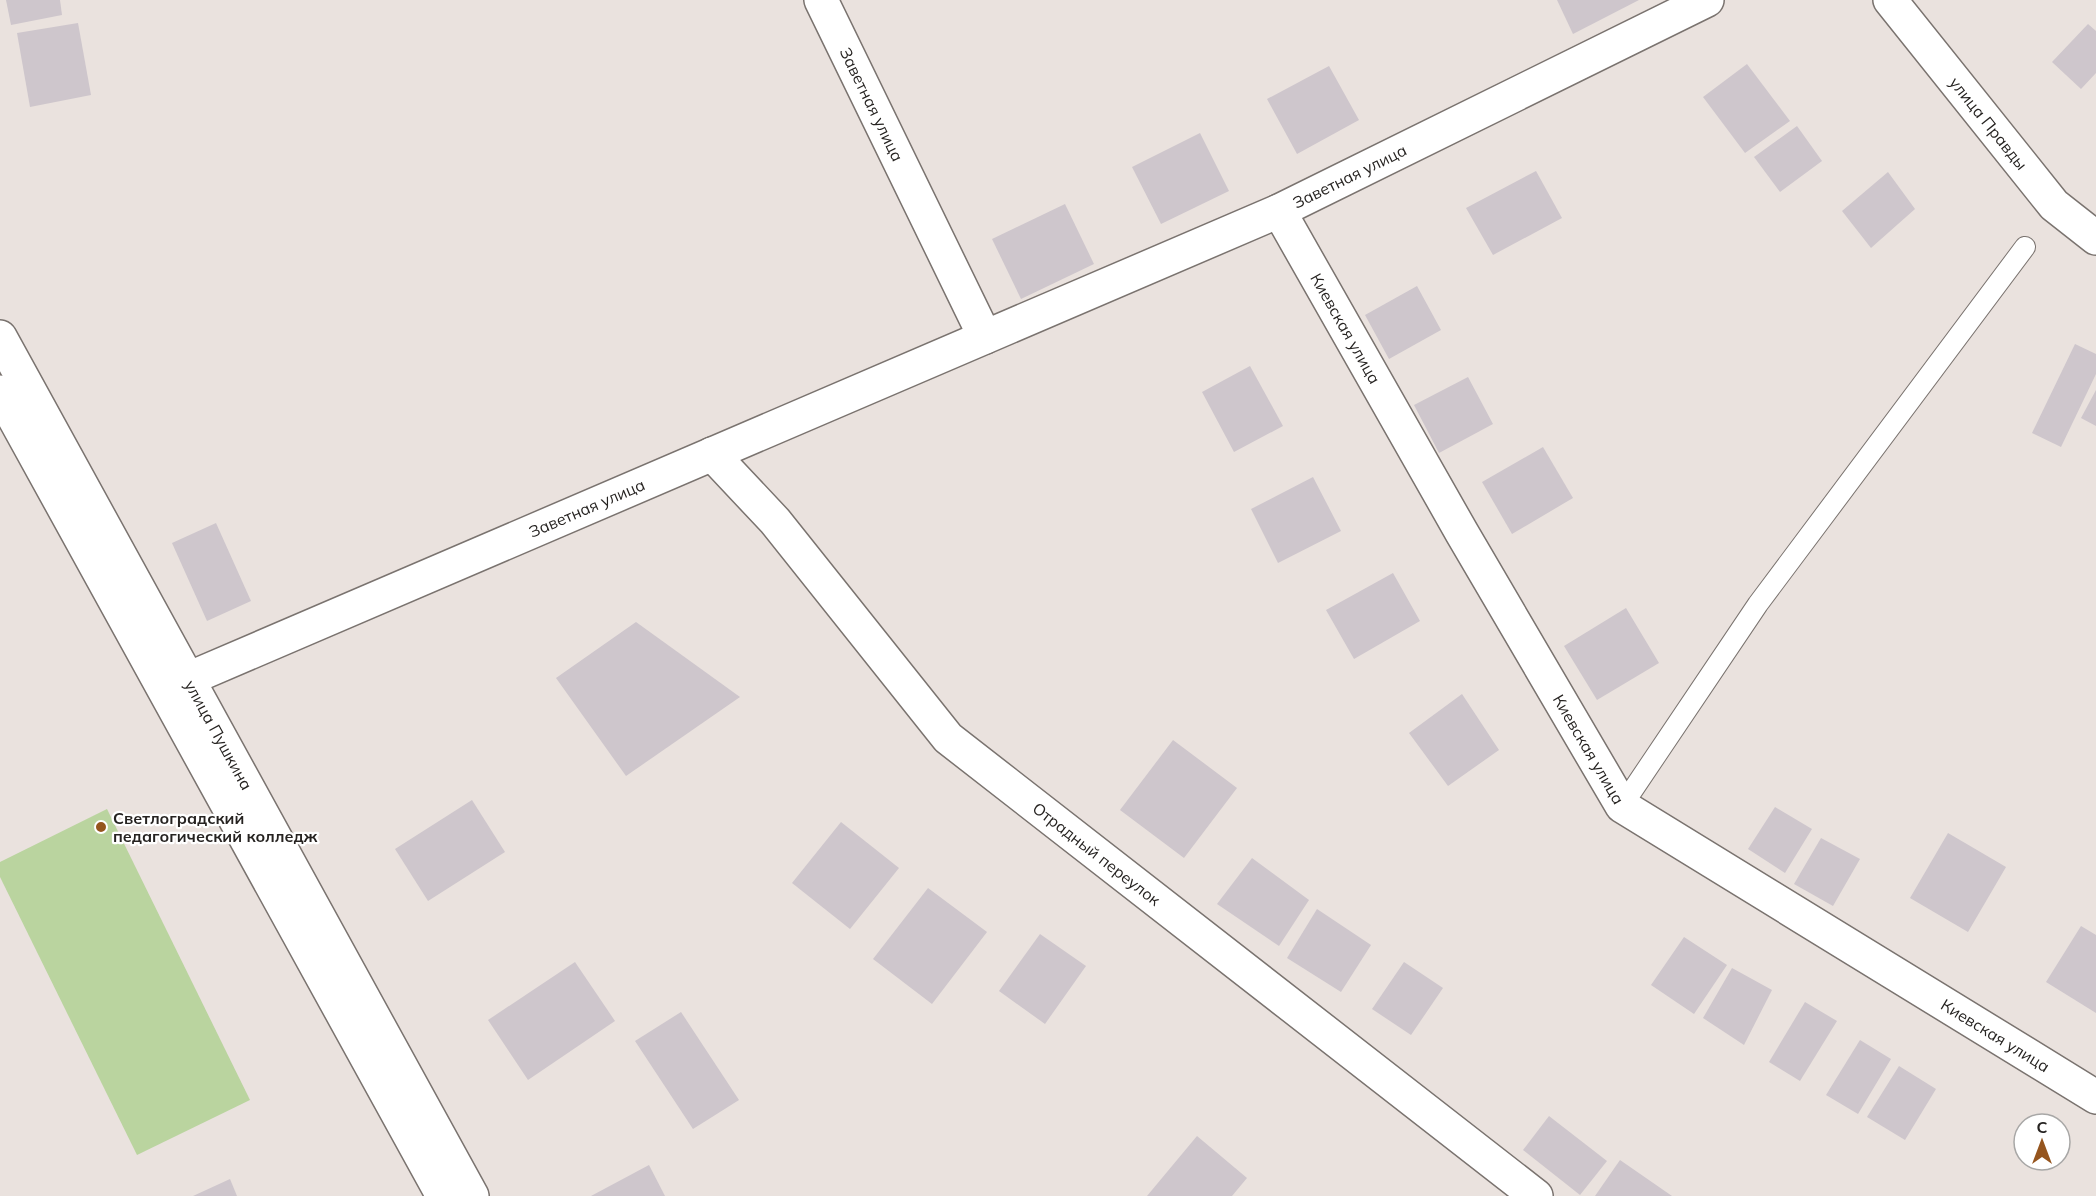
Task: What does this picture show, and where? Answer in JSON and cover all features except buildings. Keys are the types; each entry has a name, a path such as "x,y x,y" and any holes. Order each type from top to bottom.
{"street":[{"name":"Заветная улица","path":"821,0 985,337"},
{"name":"Заветная улица","path":"188,679 1279,211 1707,0"},
{"name":"улица Правды","path":"1890,0 2054,204 2096,238"},
{"name":"Киевская улица","path":"1279,211 1462,533 1622,806 2096,1097"},
{"name":"улица Пушкина","path":"0,337 472,1196"},
{"path":"0,392 443,1196"},
{"name":"Отрадный переулок","path":"712,454 775,521 948,738 1536,1196"}],"lane":[{"path":"1622,806 1758,604 2025,247"}],"green space":[{"path":"107,809 250,1100 137,1155 0,877 0,862"}],"place":[{"name":"Светлоградский педагогический колледж","path":"101,827"}]}
